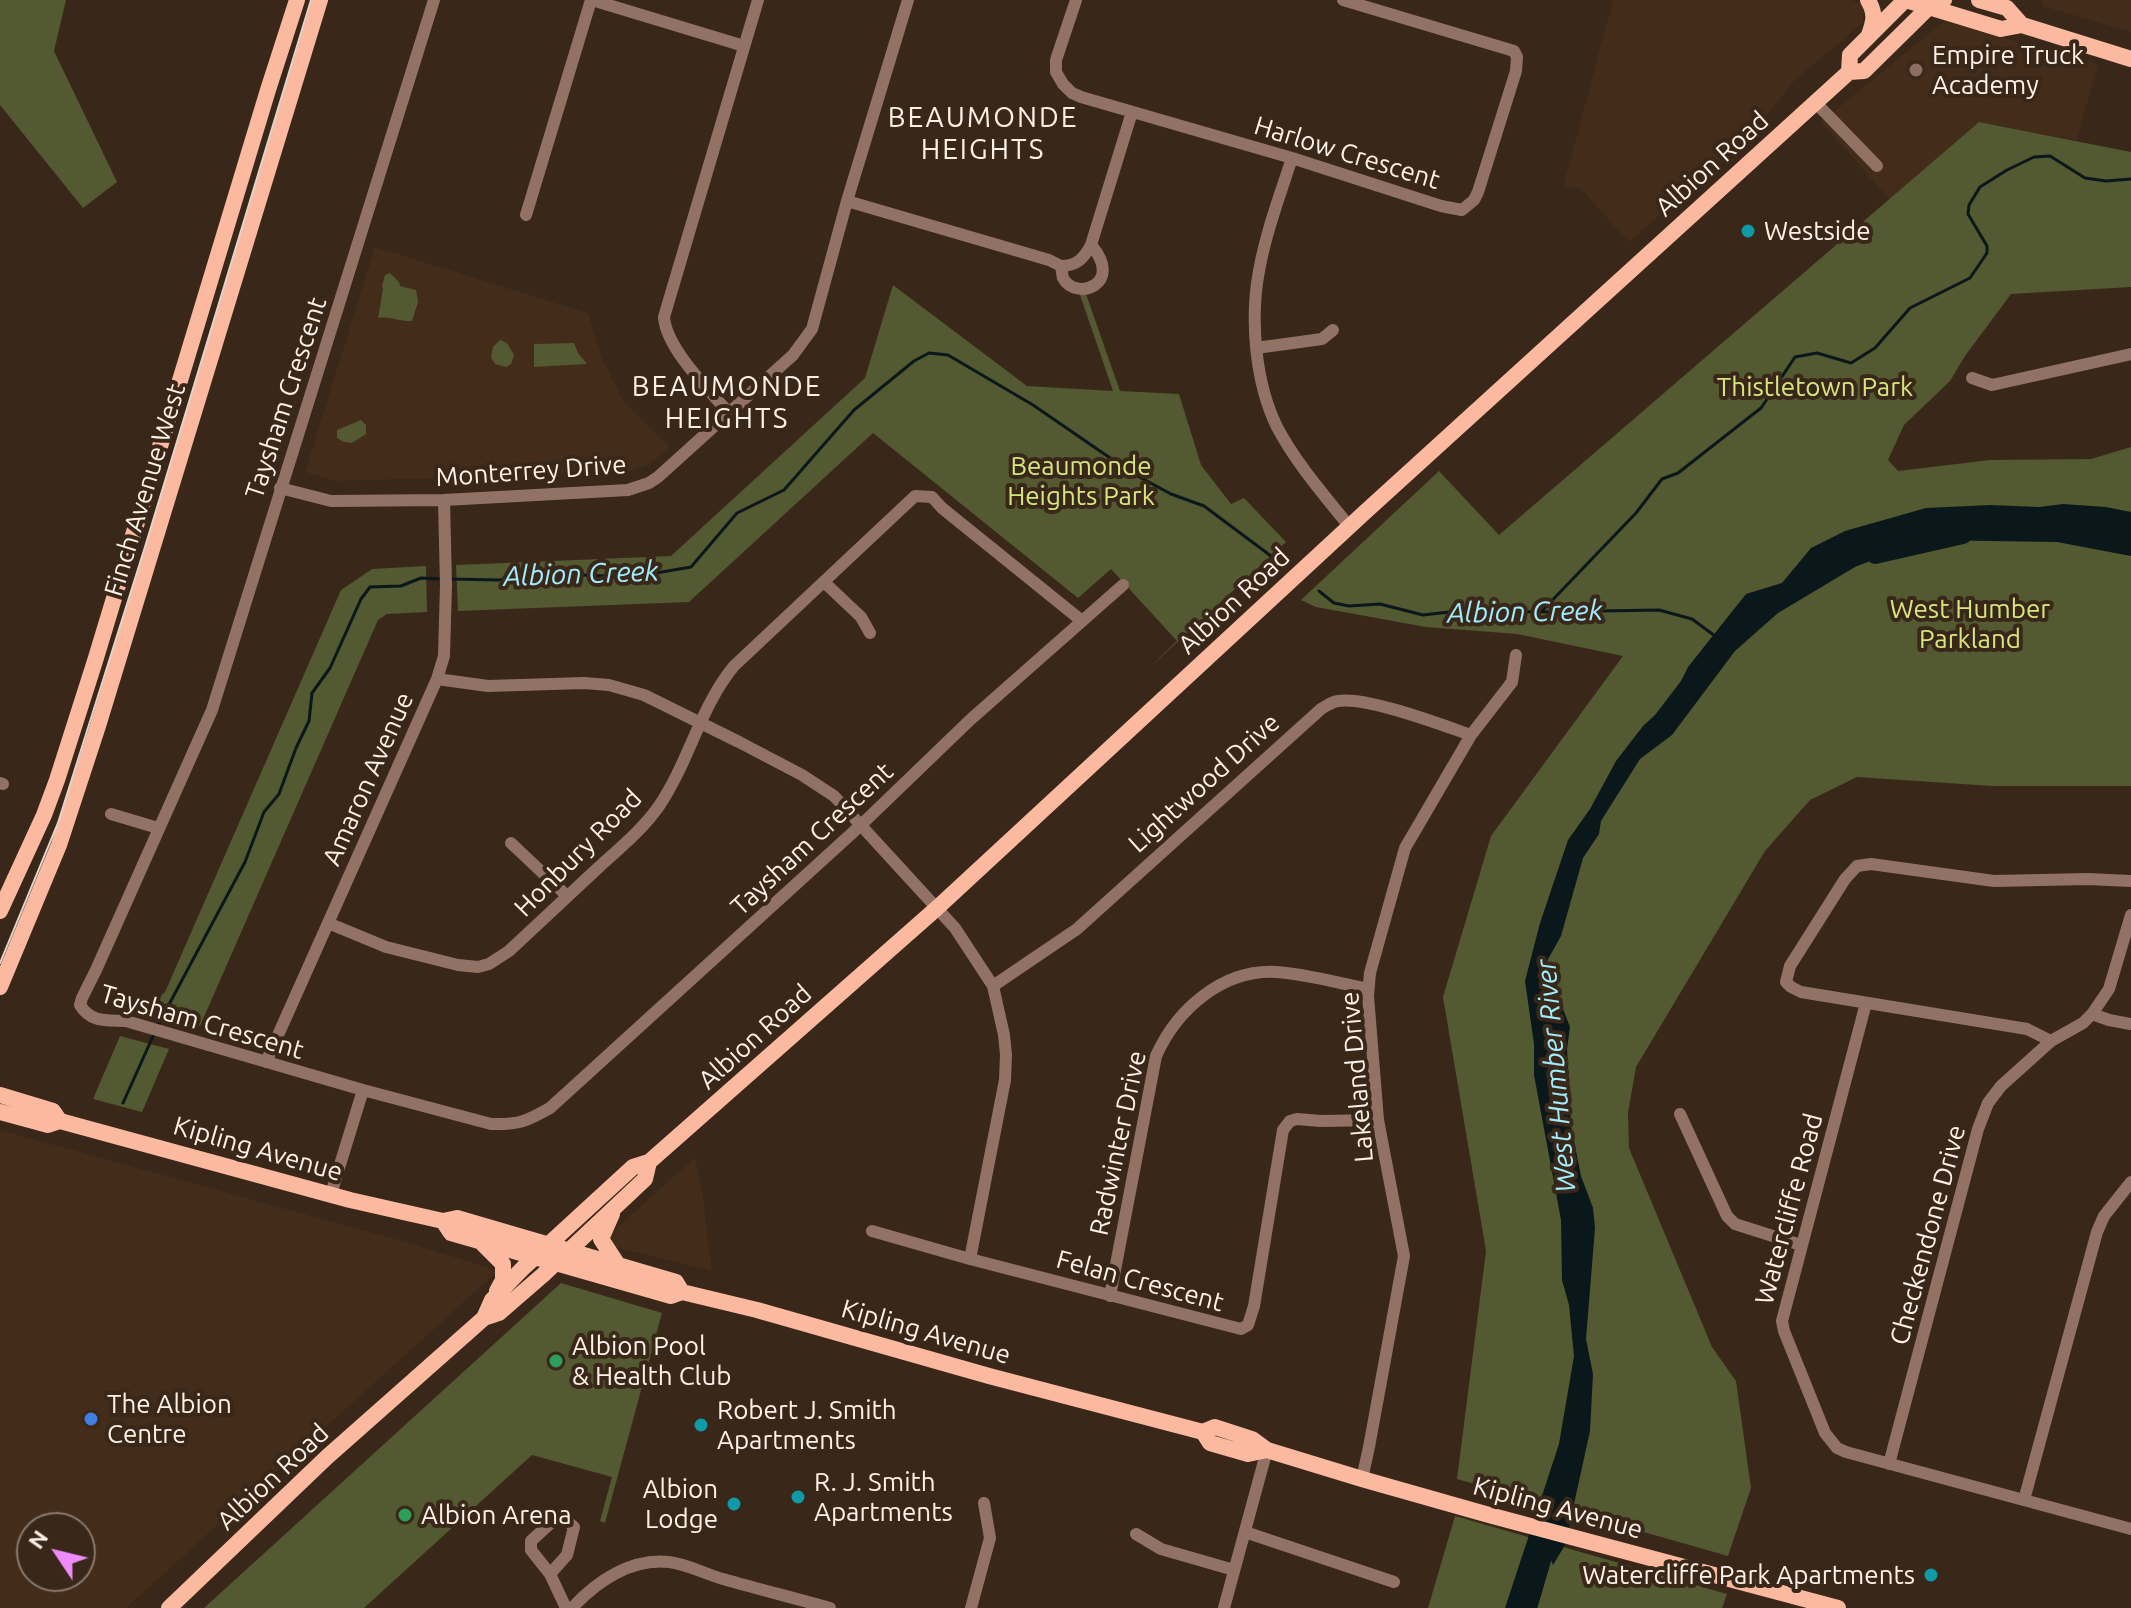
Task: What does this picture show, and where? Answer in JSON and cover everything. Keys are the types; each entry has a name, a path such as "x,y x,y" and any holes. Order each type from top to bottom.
{"main road":[{"name":"Finch Avenue West","path":"0,911 57,780 297,0"},
{"name":"Finch Avenue West","path":"0,987 59,845 98,726 320,0"},
{"path":"1868,0 1875,13 1869,37"},
{"path":"1905,0 1936,3 2001,29 2022,25 2131,59"},
{"name":"Albion Road","path":"1849,72 1850,55 1905,0"},
{"path":"1979,0 2007,8 2022,25"},
{"path":"2016,0 2025,18 2048,33"},
{"name":"Albion Road","path":"484,1318 492,1300 547,1244 633,1167 649,1162 937,908 1349,526 1815,102 1849,72 1864,71 1936,3"},
{"name":"Kipling Avenue","path":"0,1095 53,1111 60,1121"},
{"name":"Kipling Avenue","path":"0,1112 48,1125 60,1121 443,1221 457,1218 676,1282 682,1292"},
{"name":"Albion Road","path":"169,1608 327,1457 484,1318 499,1313 614,1209 645,1179 649,1162"},
{"path":"614,1209 601,1239 618,1265"},
{"name":"Kipling Avenue","path":"443,1221 451,1233 671,1296 682,1292 757,1310 989,1376 1203,1432 1210,1443 1248,1454 1267,1450 1489,1515 1838,1608"},
{"path":"478,1241 503,1264 503,1280 492,1300"}],"street":[{"name":"Taysham Crescent","path":"434,0 212,710 82,998 80,1005 85,1013 94,1020 126,1021 491,1124 513,1125 531,1119 550,1108 861,825 970,720 1123,585"},
{"path":"526,215 591,0 744,46"},
{"path":"729,413 673,346 665,329 664,317 758,0"},
{"name":"Monterrey Drive","path":"280,488 331,501 444,500 615,492 652,482 793,355 812,329 908,0"},
{"name":"Harlow Crescent","path":"1076,0 1056,60 1056,72 1072,93 1462,210 1478,192 1516,71 1514,51 1343,0"},
{"path":"1815,102 1877,166"},
{"path":"847,201 1061,266 1071,266 1085,257 1091,245 1132,112"},
{"path":"1292,158 1258,272 1256,348 1262,384 1278,428 1301,465 1349,526"},
{"path":"1061,266 1064,279 1072,287 1093,287 1102,278 1104,266 1091,245"},
{"path":"1256,348 1322,339 1333,330"},
{"path":"1972,378 1992,385 2131,354"},
{"name":"Honbury Road","path":"328,923 386,947 458,965 478,967 489,964 509,951 636,833 658,807 711,699 734,666 915,496 932,497 1082,621"},
{"name":"Amaron Avenue","path":"266,1062 437,679 444,656 444,500"},
{"path":"825,583 861,617 870,633"},
{"name":"Lakeland Drive","path":"1362,1479 1404,1256 1378,1120 1368,989 1405,848 1471,735 1512,682 1516,655"},
{"path":"437,679 488,686 584,683 609,685 644,695 802,775 834,796 861,825 955,928 993,986 1004,1035 1005,1080 970,1259"},
{"name":"Lightwood Drive","path":"993,986 1077,929 1330,703 1342,700 1366,703 1471,735"},
{"path":"111,814 158,828"},
{"path":"511,843 567,896"},
{"path":"2051,1041 2027,1029 1801,992 1786,982 1790,966 1845,879 1857,866 1871,864 1994,881 2131,881"},
{"path":"2131,915 2109,989 2092,1014 2131,1024"},
{"name":"Radwinter Drive","path":"1110,1296 1156,1056 1177,1019 1213,989 1250,973 1279,972 1368,989"},
{"name":"Watercliffe Road","path":"1866,1003 1783,1310 1784,1331 1825,1433 1830,1442 1846,1452 2131,1529"},
{"name":"Checkendone Drive","path":"1889,1464 1978,1129 1988,1103 2001,1086 2051,1041 2083,1023 2092,1014"},
{"path":"331,1194 363,1090"},
{"path":"1680,1114 1727,1216 1735,1224 1801,1245"},
{"name":"Felan Crescent","path":"872,1231 1241,1329 1248,1325 1254,1306 1283,1130 1290,1121 1297,1119 1378,1120"},
{"path":"2024,1500 2097,1232 2104,1216 2131,1182"},
{"path":"1224,1608 1267,1450"},
{"path":"971,1608 990,1538 984,1503"},
{"path":"1245,1532 1394,1582"},
{"path":"1136,1534 1161,1549 1234,1570"},
{"path":"572,1608 612,1574 634,1566 670,1562 830,1608"},
{"path":"550,1574 566,1608"}],"shaded area":[{"path":"1613,0 1851,0 1863,4 1863,23 1795,80 1754,131 1629,242 1580,188 1563,187"},
{"path":"2041,0 2131,0 2131,32 2043,6"},
{"path":"1944,21 2098,64 2077,140 1979,122 1890,200 1821,122"},
{"path":"375,247 588,313 602,359 622,399 670,447 648,465 624,473 336,481 305,472"},
{"path":"0,1130 413,1244 498,1271 126,1608 0,1608"},
{"path":"695,1157 712,1271 615,1247 611,1235 618,1227"}],"green space":[{"path":"0,0 66,0 54,51 117,182 83,208 0,105"},
{"name":"West Humber Parkland","path":"1979,122 2131,152 2131,287 2011,294 1950,381 1904,425 1888,460 1898,471 1990,460 2091,459 2131,447 2131,786 1992,786 1857,777 1810,800 1765,851 1636,1067 1628,1113 1629,1148 1712,1347 1736,1381 1751,1488 1728,1556 1457,1479 1486,1251 1443,997 1491,836 1623,656 1517,634 1426,627 1316,607 1301,600 1439,471 1499,535"},
{"path":"390,273 400,286 416,290 418,302 412,321 378,318 382,286 385,275"},
{"name":"Beaumonde Heights Park","path":"893,285 1027,386 1113,391 1080,295 1086,294 1120,391 1179,394 1201,465 1231,504 1244,498 1286,542 1147,670 1177,641 1111,569 1078,598 873,433 689,602 458,611 456,565 671,556 865,378"},
{"path":"500,340 507,343 514,355 511,364 506,367 495,364 491,357 493,347"},
{"path":"574,343 587,364 534,367 534,344"},
{"path":"361,420 366,425 366,434 352,443 337,438 337,430"},
{"path":"426,566 427,612 387,614 378,620 200,1026 146,1011 165,992 341,590 372,569"},
{"path":"120,1036 169,1049 142,1112 93,1099"},
{"name":"Albion Arena","path":"561,1283 662,1313 605,1523 600,1521 612,1477 532,1455 364,1608 204,1608"},
{"path":"1455,1516 1727,1594 1722,1608 1428,1608"}],"water":[{"path":"2063,504 2131,512 2131,556 2057,542 1923,540 1855,567 1778,613 1735,651 1672,735 1640,759 1601,821 1599,834 1583,858 1561,936 1547,961 1570,1027 1567,1049 1571,1126 1581,1176 1593,1208 1595,1228 1586,1339 1593,1374 1590,1431 1565,1545 1553,1565 1546,1547 1538,1559 1519,1608 1505,1608 1559,1444 1574,1356 1569,1305 1562,1280 1561,1220 1534,1075 1534,1044 1525,981 1540,923 1568,840 1590,809 1616,761 1655,715 1688,667 1746,594 1782,583 1811,548 1845,531 1926,508"}],"waterway":[{"path":"1541,612 1636,513 1662,479 1678,473 1761,408 1795,357 1817,353 1851,363 1875,348 1910,308 1970,278 1987,253 1987,246 1968,214 1969,205 1980,187 2034,157 2050,156 2085,178 2106,181 2131,179"},
{"name":"Albion Creek","path":"449,579 499,580 556,574 633,577 691,567 737,513 784,490 854,410 914,361 929,353 948,355 1033,405 1132,473 1171,494 1204,506 1271,556"},
{"name":"West Humber River","path":"1875,555 1963,535"},
{"name":"Albion Creek","path":"157,1027 245,862 264,812 279,794 309,721 312,693 330,668 361,599 370,587 401,586 421,578 441,579"},
{"name":"Albion Creek","path":"1319,591 1334,603 1349,606 1380,604 1423,615 1467,610 1659,610 1692,619 1715,636"},
{"name":"Albion Creek","path":"123,1103 154,1034"},
{"name":"West Humber River","path":"1528,1608 1552,1526"}],"tram line":[{"path":"0,963 58,823 311,0"}],"place":[{"name":"Empire Truck Academy","path":"1916,70"},
{"name":"Westside","path":"1748,231"},
{"name":"Albion Pool & Health Club","path":"556,1361"},
{"name":"The Albion Centre","path":"91,1419"},
{"name":"Robert J. Smith Apartments","path":"701,1425"},
{"name":"R. J. Smith Apartments","path":"798,1497"},
{"name":"Albion Lodge","path":"734,1504"},
{"name":"Albion Arena","path":"405,1515"},
{"name":"Watercliffe Park Apartments","path":"1931,1575"}],"district":[{"name":"BEAUMONDE HEIGHTS","path":"983,134"},
{"name":"BEAUMONDE HEIGHTS","path":"727,403"}],"park label":[{"name":"Thistletown Park","path":"1815,387"}]}
